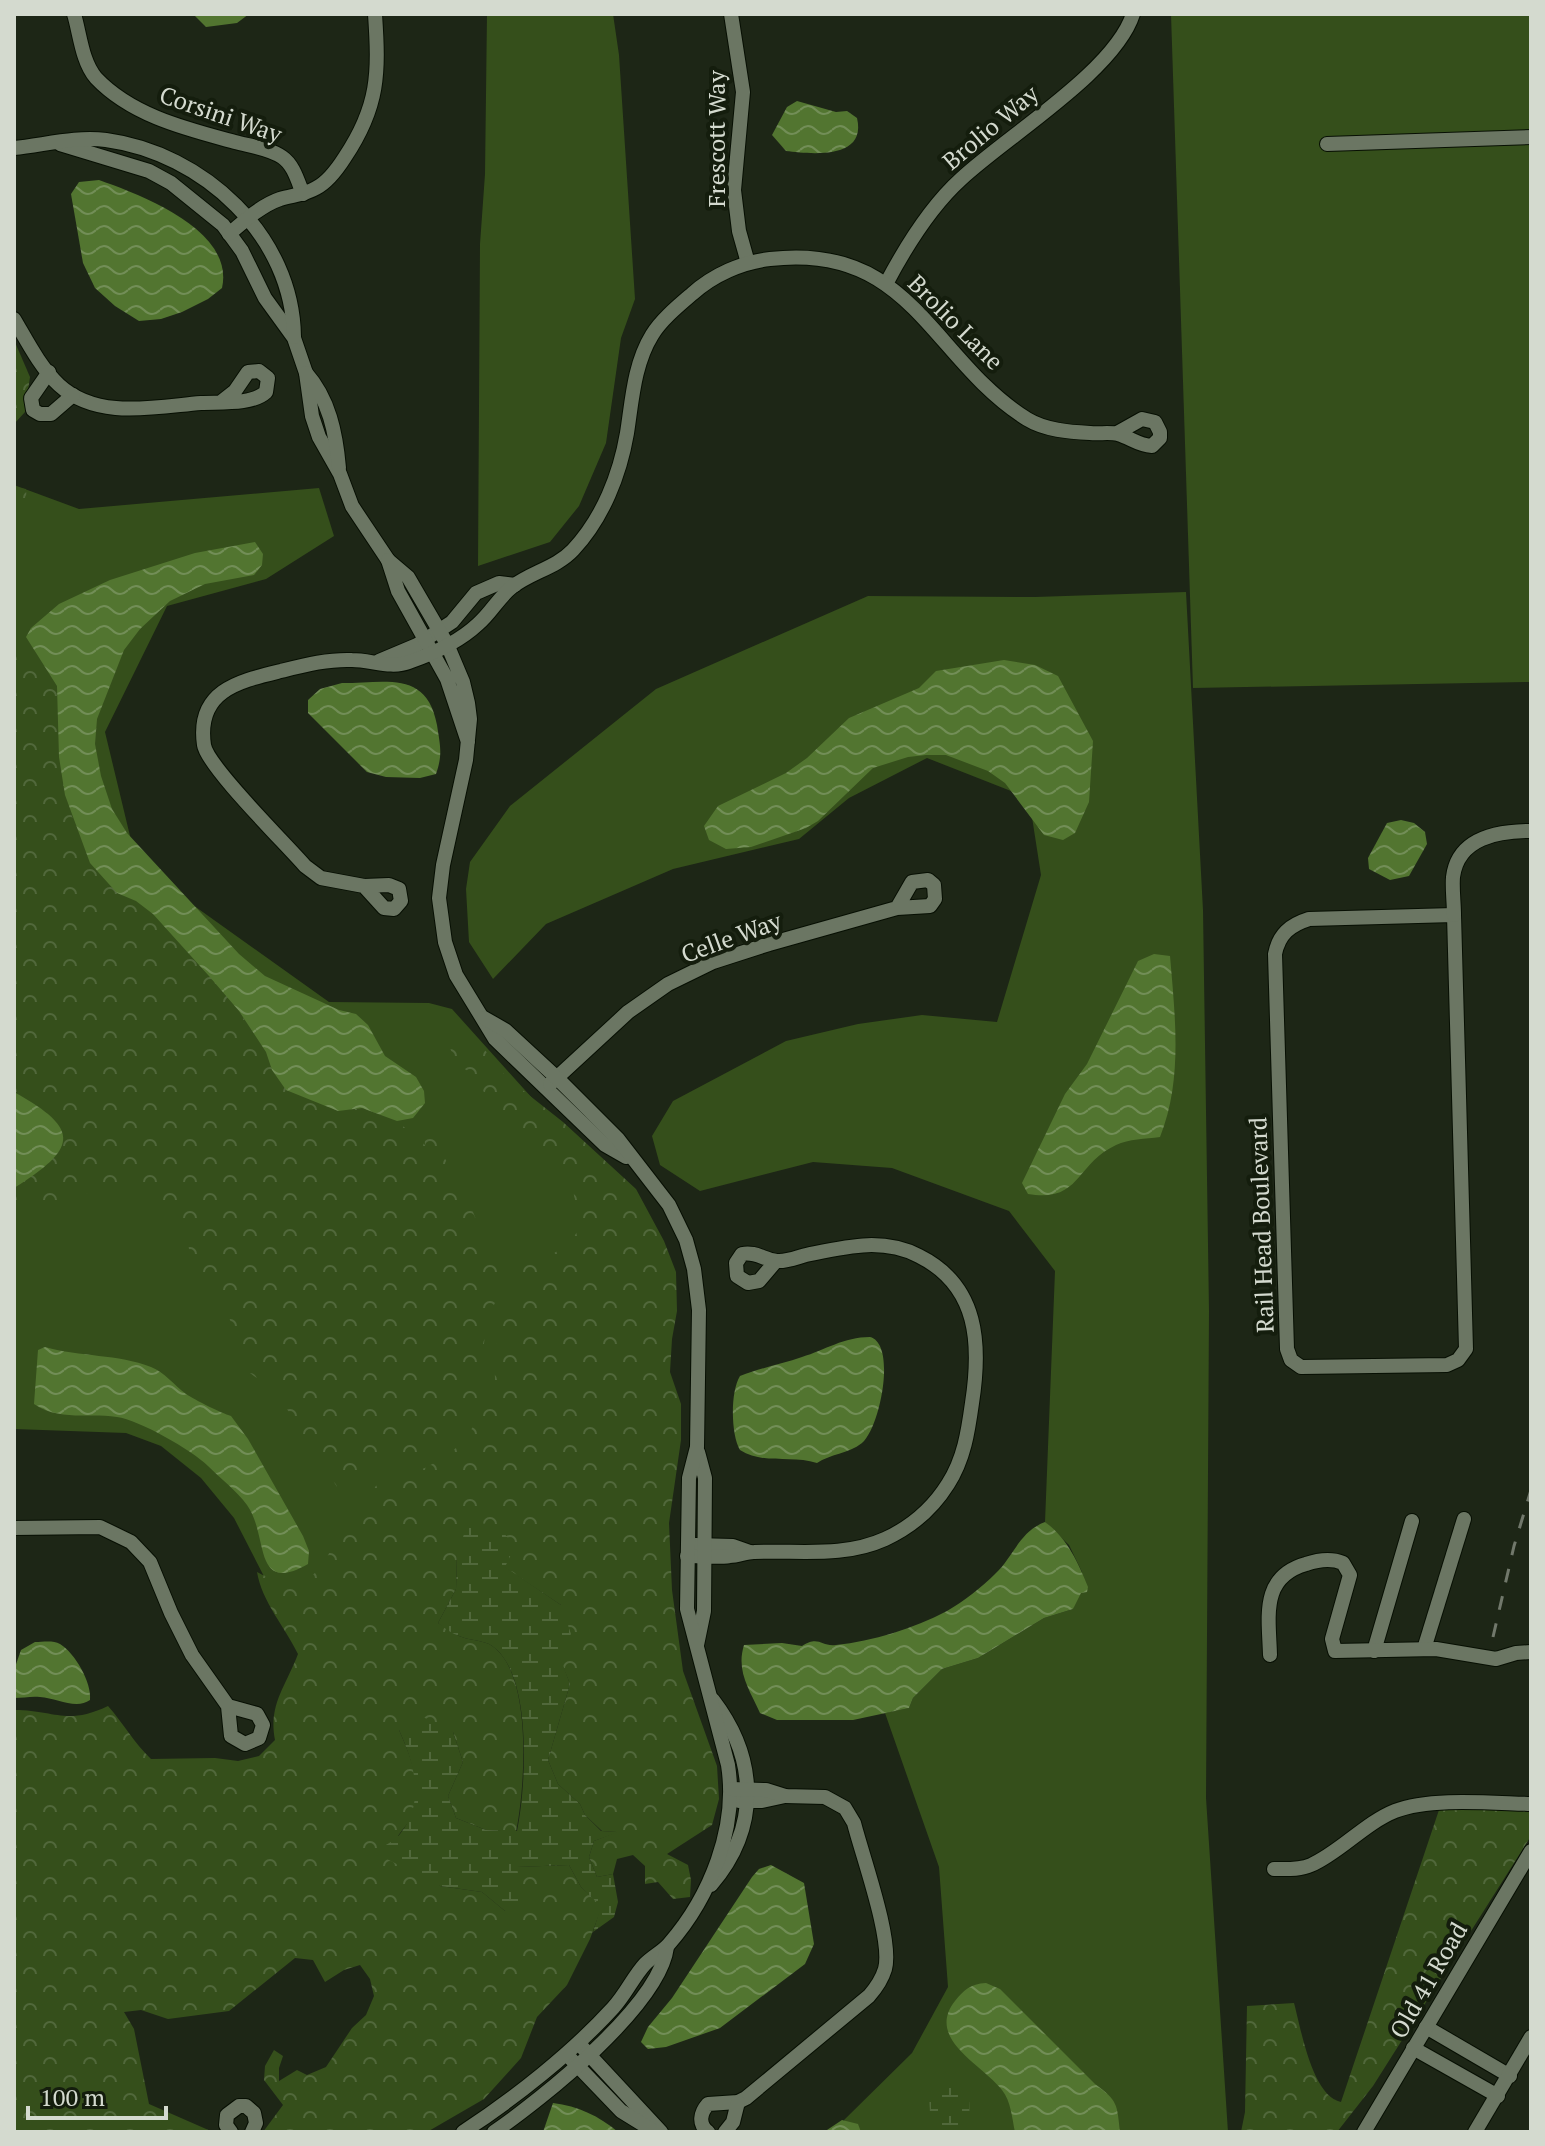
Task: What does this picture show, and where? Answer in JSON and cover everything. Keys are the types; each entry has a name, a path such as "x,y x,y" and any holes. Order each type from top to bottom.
{"street":[{"name":"Corsini Way","path":"74,14 85,55 95,76 125,100 171,125 283,157 295,172 303,194"},
{"path":"229,234 278,199 303,194 320,186 338,168 360,134 372,103 378,72 375,14"},
{"name":"Frescott Way","path":"731,14 743,92 734,190 739,231 748,263"},
{"name":"Brolio Way","path":"886,284 939,200 962,177 1090,73 1113,50 1133,14"},
{"path":"1327,144 1531,137"},
{"path":"14,148 60,144 76,139 104,140 162,155 198,173 226,195 267,245 291,298 294,338 306,373 312,416 319,437 340,474 352,506 388,560 398,591 447,679 468,742"},
{"path":"60,144 149,171 171,183 206,210 242,251 265,298 294,338"},
{"name":"Brolio Lane","path":"428,646 447,644 478,624 515,585 556,565 573,550 593,524 621,464 632,393 652,335 705,282 748,263 772,259 825,259 852,266 886,284 916,308 1007,406 1031,422 1059,431 1117,433"},
{"path":"14,319 58,384 73,395 109,408 221,402"},
{"path":"49,372 31,398 33,410 51,414 73,395"},
{"path":"388,560 408,577 447,644 468,703 468,742 463,781 443,865 439,898 445,942 456,975 495,1039 605,1145 631,1160"},
{"name":"Brolio Lane","path":"428,646 439,631 459,616 476,593 499,583 515,585"},
{"path":"364,886 321,878 305,866 216,768 204,748 204,725 208,711 219,694 237,681 328,660 379,661 387,665 400,665 428,646"},
{"name":"Rail Head Boulevard","path":"1454,915 1309,919 1289,927 1277,944 1287,1349 1291,1360 1301,1367 1447,1365 1458,1360 1466,1349 1455,869 1469,847 1490,834 1531,831"},
{"name":"Celle Way","path":"549,1093 594,1051 599,1040 628,1012 658,991 713,962 897,908"},
{"path":"463,2132 485,2118 565,2053 613,2008 644,1965 667,1947 707,1890 738,1795 739,1743 728,1719 711,1696 687,1609 689,1478 697,1447 699,1310 694,1269 686,1240 669,1205 631,1160 618,1139 505,1030 484,1018"},
{"path":"688,1550 704,1551 733,1546 750,1552 821,1552 858,1548 887,1538 923,1514 948,1484 960,1460 977,1368 976,1334 964,1300 941,1271 919,1255 892,1246 864,1244 776,1261"},
{"path":"697,1447 705,1478 704,1611 697,1646"},
{"path":"1424,1649 1464,1519"},
{"path":"1374,1651 1412,1521"},
{"path":"14,1528 100,1527 131,1542 150,1562 192,1655 228,1706"},
{"path":"1270,1655 1270,1599 1277,1581 1294,1567 1327,1559 1343,1563 1350,1575 1332,1639 1333,1649 1337,1652 1424,1649 1496,1659 1531,1652"},
{"path":"708,2132 702,2125 701,2117 708,2104 738,2102 869,1996 881,1980 887,1961 884,1935 850,1814 840,1803 825,1797 785,1796 770,1790 738,1795"},
{"path":"1274,1869 1313,1865 1392,1812 1412,1805 1531,1804"},
{"name":"Old 41 Road","path":"1364,2132 1531,1851"},
{"path":"494,2132 531,2106 619,2023 657,1977 665,1961 667,1947"},
{"path":"1426,2027 1510,2076"},
{"path":"1475,2132 1531,2037"},
{"path":"577,2042 661,2132"},
{"path":"1413,2048 1498,2096"},
{"path":"565,2053 621,2111 655,2132"},
{"path":"725,2132 733,2122 738,2102"},
{"path":"231,2132 226,2125 227,2115 239,2106 246,2106 254,2113 256,2123 252,2132"}],"green space":[{"path":"487,14 613,14 619,55 635,299 621,338 606,443 579,506 550,542 478,566 480,244 485,174"},
{"path":"1171,14 1531,14 1531,682 1193,688"},
{"path":"14,340 30,377 25,412 14,424"},
{"path":"14,485 79,509 319,488 334,536 266,579 167,606 105,732 137,865 329,1002 429,1003 452,1009 587,1159 633,1198 461,1475 319,1594 272,1592 234,1518 201,1478 161,1446 126,1433 14,1429"},
{"path":"14,487 26,489 27,507 14,510"},
{"path":"1186,592 1203,910 1209,1311 1206,1798 1228,2132 847,2132 844,2120 912,2053 948,1987 939,1867 885,1713 909,1708 913,1698 942,1669 978,1658 1044,1618 1073,1609 1082,1572 1069,1545 1045,1522 1055,1271 1009,1211 892,1168 813,1162 700,1191 660,1165 652,1136 673,1101 786,1041 858,1024 922,1015 997,1022 1041,875 1029,798 927,758 849,798 799,839 673,869 546,924 493,979 469,942 466,889 470,862 510,806 656,689 868,596 1035,597"},
{"path":"23,649 46,670 56,685 59,701 58,750 63,782 80,841 96,872 150,912 201,964 252,1031 272,1070 338,1111 362,1108 397,1121 425,1145 424,1131 432,1129 452,1168 455,1186 472,1210 485,1247 506,1279 487,1320 481,1367 483,1382 476,1400 449,1434 436,1445 419,1453 380,1463 358,1484 339,1490 276,1392 250,1373 246,1356 219,1295 191,1259 188,1244 163,1205 149,1194 124,1187 101,1189 37,1208 14,1206 14,653"},
{"path":"471,1041 485,1050 506,1077 563,1122 636,1189 664,1241 676,1272 677,1311 670,1372 681,1404 681,1440 669,1523 672,1590 683,1671 717,1766 719,1799 712,1825 667,1854 688,1865 690,1897 673,1899 658,1882 645,1884 645,1866 633,1855 617,1859 613,1874 597,1877 589,1857 594,1841 617,1832 602,1831 585,1815 580,1804 558,1784 548,1760 570,1684 557,1652 561,1605 504,1567 457,1554 456,1589 438,1623 459,1636 489,1644 503,1657 513,1678 523,1731 522,1788 516,1832 486,1830 456,1818 448,1796 463,1762 453,1732 399,1730 411,1760 417,1793 413,1814 398,1836 440,1886 482,1892 505,1911 516,1867 569,1865 581,1887 602,1906 567,1985 537,2017 521,2058 484,2099 427,2132 263,2132 283,2105 264,2080 265,2066 274,2050 283,2056 279,2081 297,2070 307,2075 326,2067 352,2028 366,2015 374,1996 370,1979 360,1965 344,1970 325,1982 313,1960 295,1958 229,2011 168,2019 141,2010 124,2012 134,2029 149,2104 213,2132 14,2132 14,1710 71,1716 108,1706 151,1759 215,1758 238,1761 259,1756 275,1740 276,1706 298,1654 269,1604 257,1572 276,1580 293,1582 306,1579 326,1560 340,1510 356,1509 370,1491 387,1477 425,1468 462,1443 489,1403 495,1379 494,1353 510,1302 521,1289 522,1267 567,1247 579,1229 571,1175 533,1139 509,1125 468,1071 456,1064 449,1045"},
{"path":"468,1523 496,1524 515,1546 505,1567 561,1605 571,1634 558,1652 570,1684 548,1760 558,1784 580,1804 585,1815 601,1831 619,1832 594,1841 589,1857 597,1877 613,1874 618,1902 614,1917 593,1932 601,1906 581,1887 569,1865 517,1867 522,1900 505,1911 482,1892 440,1886 373,1852 397,1837 413,1809 413,1769 399,1730 423,1717 453,1732 463,1762 448,1796 456,1818 486,1830 517,1831 524,1760 520,1703 514,1678 503,1657 489,1644 456,1635 438,1623 456,1589 457,1554"},
{"path":"1531,1801 1531,1836 1373,2086 1337,2132 1241,2132 1245,2112 1247,2006 1294,2003 1315,2075 1322,2088 1341,2102 1440,1807"},
{"path":"948,2079 969,2094 970,2132 931,2132 929,2094"}],"water":[{"path":"193,14 249,14 237,23 206,27"},
{"path":"797,101 836,112 847,111 857,118 858,132 854,141 846,148 822,153 786,151 772,135 787,107"},
{"path":"99,180 160,205 200,232 214,249 222,267 222,288 208,299 161,319 139,321 115,306 95,288 83,263 71,194 79,182"},
{"path":"255,542 263,554 262,565 254,575 205,584 170,601 140,629 124,650 97,719 95,744 101,776 112,809 127,833 239,954 265,976 339,1010 356,1014 368,1025 385,1056 416,1077 424,1091 425,1103 413,1118 397,1121 362,1108 338,1111 286,1090 239,1011 209,976 153,914 136,901 117,893 90,863 65,795 59,757 57,686 26,637 31,628 59,604 110,580 195,553"},
{"path":"1004,660 1035,665 1058,676 1093,741 1089,802 1075,833 1063,840 1044,835 1005,783 988,771 946,755 926,755 873,768 818,821 806,828 751,847 726,849 709,840 704,826 718,806 786,773 807,758 849,718 919,688 936,671"},
{"path":"342,683 402,683 424,695 432,707 439,738 440,755 436,774 420,778 386,777 367,772 308,713 308,700 320,689"},
{"path":"1401,820 1414,823 1425,832 1427,844 1409,876 1390,880 1369,869 1368,858 1387,823"},
{"path":"1154,954 1170,956 1176,1048 1172,1093 1160,1137 1116,1145 1058,1193 1028,1194 1022,1183 1065,1094 1087,1064 1138,961"},
{"path":"14,1092 52,1118 61,1129 63,1140 50,1162 14,1188"},
{"path":"870,1337 878,1343 883,1354 883,1387 875,1421 862,1443 817,1463 768,1459 740,1450 733,1413 740,1376 843,1341"},
{"path":"45,1347 151,1367 190,1397 231,1416 248,1439 303,1536 309,1551 308,1564 290,1572 278,1572 270,1567 247,1505 208,1466 178,1444 127,1419 64,1415 34,1404 38,1350"},
{"path":"1045,1522 1066,1543 1088,1587 1087,1592 1081,1593 1073,1609 1044,1618 978,1658 942,1669 913,1698 909,1708 853,1720 777,1720 760,1713 743,1672 744,1645 782,1643 802,1646 816,1641 836,1645 907,1629 947,1611 978,1589 1002,1567 1029,1532"},
{"path":"35,1642 57,1643 66,1648 85,1677 90,1700 79,1704 40,1697 14,1698 14,1670 21,1650"},
{"path":"771,1865 804,1883 814,1944 805,1964 720,2028 666,2047 648,2049 641,2042 648,2027 672,1998 752,1877 759,1869"},
{"path":"986,1983 1000,1989 1112,2099 1117,2109 1120,2132 1015,2132 1005,2094 960,2050 947,2027 948,2015 958,1997 972,1986"},
{"path":"553,2103 588,2113 618,2132 543,2132"},
{"path":"842,2120 858,2124 861,2132 824,2132"}],"railway":[{"path":"1493,1637 1514,1546 1531,1490"}]}
